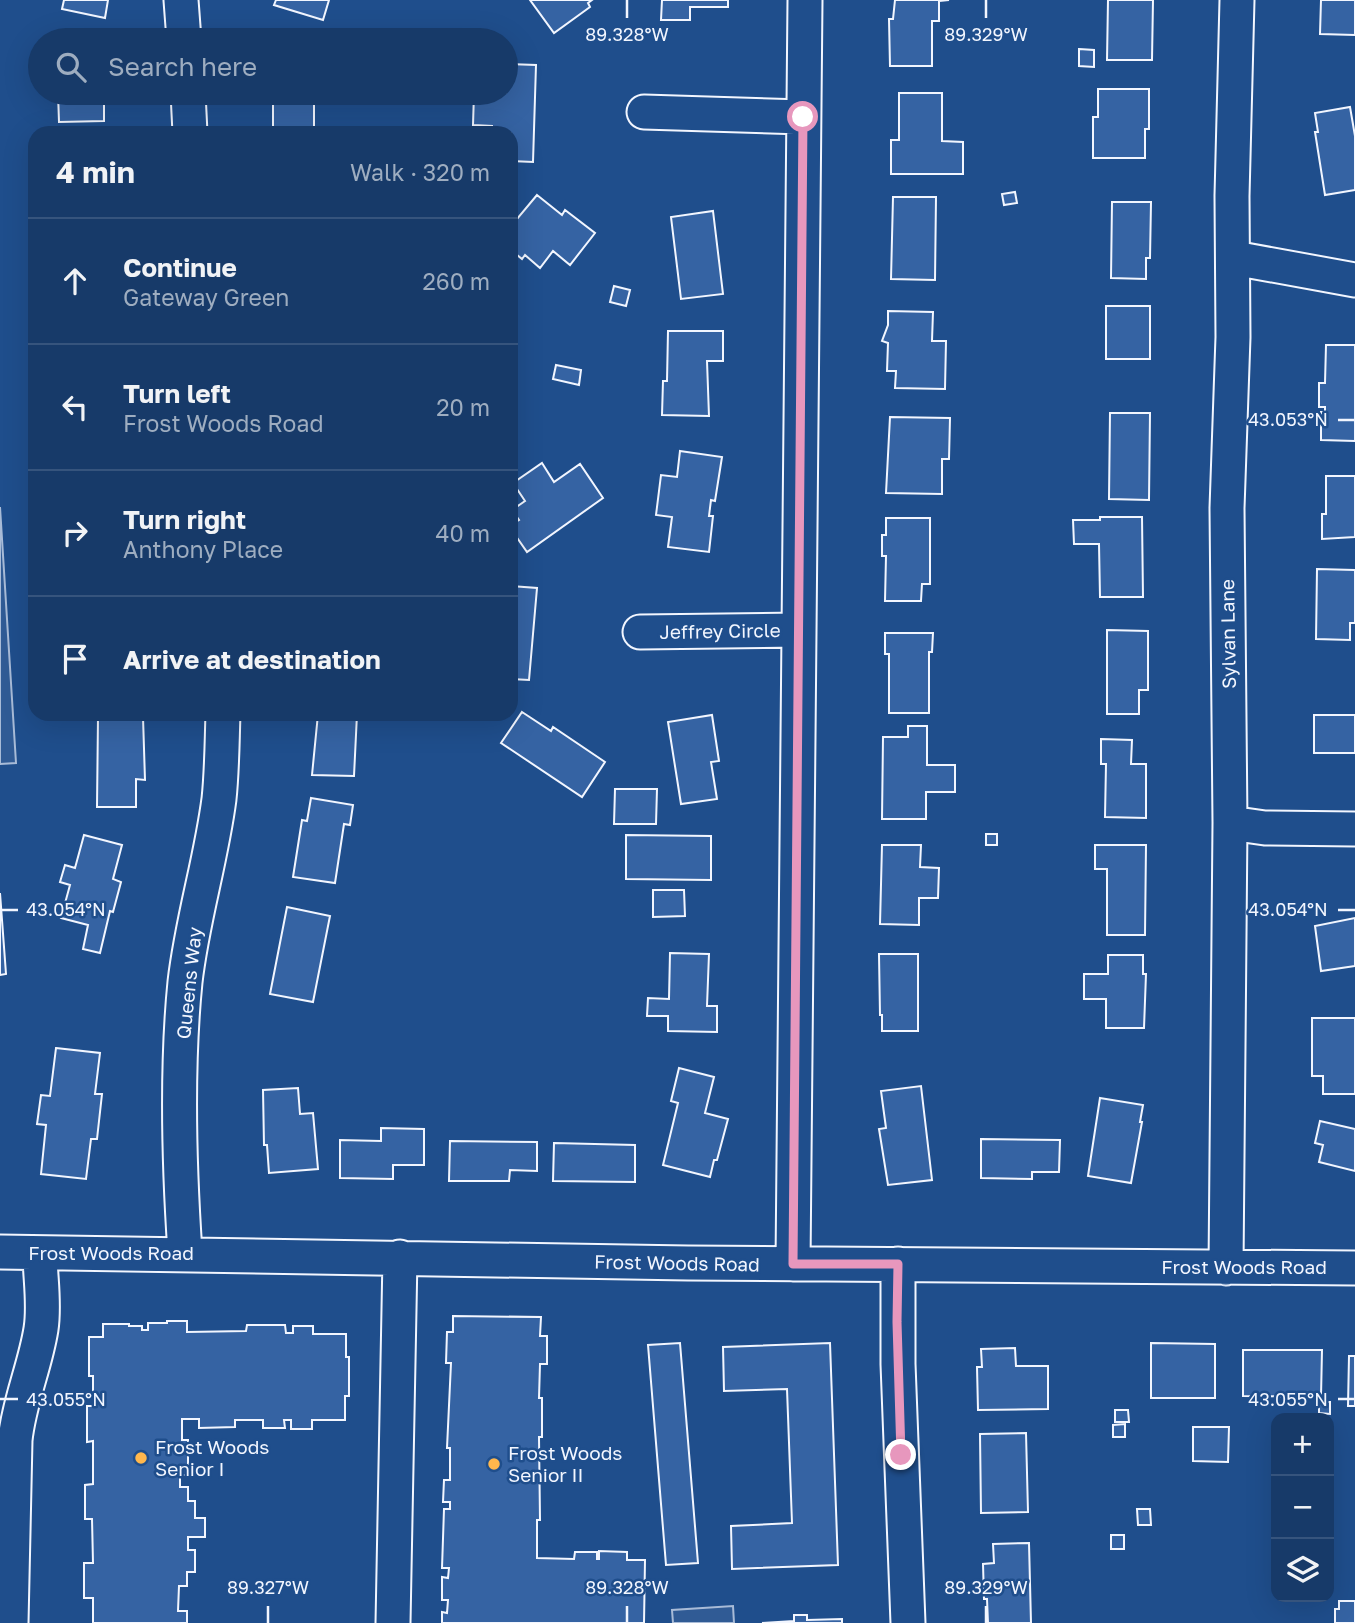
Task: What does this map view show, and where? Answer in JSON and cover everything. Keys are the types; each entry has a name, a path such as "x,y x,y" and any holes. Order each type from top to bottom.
{"street":[{"path":"181,0 183,28"},
{"path":"793,1264 804,0"},
{"name":"Sylvan Lane","path":"1226,1268 1230,823 1227,508 1237,0"},
{"path":"189,105 190,126"},
{"path":"644,112 803,117"},
{"path":"1234,258 1355,280"},
{"name":"Jeffrey Circle","path":"640,632 799,631"},
{"name":"Queens Way","path":"185,1254 180,1173 185,984 191,939 219,800 223,721"},
{"path":"1230,823 1265,828 1355,829"},
{"name":"Frost Woods Road","path":"0,1252 793,1264 1355,1268"},
{"path":"11,1623 15,1440 18,1414 42,1325 40,1252"},
{"path":"393,1623 400,1257"},
{"path":"898,1264 898,1354 908,1623"}],"shaded area":[{"path":"0,507 16,763 0,764"},
{"path":"733,1606 734,1623 673,1623 672,1610"}],"building":[{"path":"64,0 108,0 105,18 62,9"},
{"path":"276,0 329,0 323,20 274,5"},
{"path":"530,0 592,0 588,3 590,7 554,33"},
{"path":"662,0 728,0 728,7 690,7 690,20 661,20"},
{"path":"895,0 949,0 939,1 939,21 932,21 932,66 890,66 889,19 893,19"},
{"path":"1108,0 1153,0 1152,60 1107,60"},
{"path":"1321,0 1355,0 1355,35 1320,34"},
{"path":"1079,49 1094,50 1094,67 1079,66"},
{"path":"518,64 536,65 533,162 518,161 518,126 473,125 474,105 518,105"},
{"path":"1098,89 1149,89 1149,129 1145,129 1145,158 1093,158 1093,117 1098,117"},
{"path":"899,93 942,93 942,141 963,142 963,174 891,174 891,140 899,140"},
{"path":"58,105 104,105 104,121 59,122"},
{"path":"273,105 314,105 314,126 273,126"},
{"path":"1350,107 1355,136 1355,190 1325,195 1315,132 1318,132 1315,113"},
{"path":"1015,192 1017,203 1004,205 1002,194"},
{"path":"537,195 562,215 565,210 595,233 570,265 553,251 540,268 525,255 522,259 518,256 518,218"},
{"path":"893,197 936,197 935,280 891,279"},
{"path":"1112,202 1151,202 1150,258 1146,258 1146,279 1111,278"},
{"path":"713,211 723,294 681,299 671,217"},
{"path":"614,286 630,290 626,306 610,302"},
{"path":"1106,306 1150,306 1150,359 1106,359"},
{"path":"888,311 933,312 932,341 946,341 945,389 895,388 896,371 887,371 888,343 882,341 888,325"},
{"path":"668,331 723,331 723,361 707,361 709,416 662,415 663,381 667,381"},
{"path":"1326,345 1355,345 1355,441 1321,440 1321,412 1325,412 1325,407 1319,407 1319,383 1325,383"},
{"path":"556,365 581,370 579,385 553,379"},
{"path":"1110,413 1150,413 1149,500 1109,499"},
{"path":"890,417 950,418 949,459 942,459 942,494 886,493"},
{"path":"680,451 722,457 715,501 711,500 709,516 713,516 709,552 668,547 672,517 656,515 661,475 677,477"},
{"path":"542,463 554,482 580,464 603,498 527,552 518,539 518,506 525,501 518,490 518,480"},
{"path":"1326,476 1355,476 1355,537 1322,539 1322,514 1326,514"},
{"path":"1100,517 1142,517 1143,597 1100,597 1099,544 1074,544 1073,520 1100,520"},
{"path":"886,518 930,518 930,584 922,584 921,601 885,601 886,556 882,556 882,535 886,535"},
{"path":"1317,569 1355,570 1355,623 1350,623 1350,640 1316,639"},
{"path":"518,587 537,588 529,680 518,679"},
{"path":"1107,630 1148,631 1148,690 1139,690 1139,714 1107,714"},
{"path":"885,633 933,633 932,652 929,652 929,713 889,713 889,654 885,654"},
{"path":"522,712 551,731 553,727 605,762 582,797 501,743"},
{"path":"712,715 719,761 711,762 717,799 681,804 668,722"},
{"path":"1314,715 1355,715 1355,753 1314,753"},
{"path":"98,721 143,721 145,780 136,779 136,807 97,807"},
{"path":"317,721 357,721 354,776 312,775"},
{"path":"908,726 927,726 927,765 955,765 955,792 926,792 926,819 882,819 883,737 908,737"},
{"path":"1101,739 1132,740 1131,764 1146,764 1146,818 1105,817 1106,764 1101,764"},
{"path":"615,789 657,789 656,824 614,824"},
{"path":"311,798 353,805 350,825 344,824 335,883 293,877 302,820 307,821"},
{"path":"986,834 997,834 997,845 986,845"},
{"path":"84,835 122,845 113,879 121,882 113,912 110,911 100,953 83,949 88,925 61,918 70,885 60,882 65,865 75,868"},
{"path":"626,835 711,836 711,880 626,879"},
{"path":"882,845 921,845 920,867 939,868 938,898 919,898 919,925 880,924"},
{"path":"1095,845 1146,845 1145,935 1107,935 1107,869 1095,869"},
{"path":"653,890 684,890 685,916 653,917"},
{"path":"0,893 6,974 0,975"},
{"path":"287,907 330,916 313,1002 270,994"},
{"path":"1355,918 1355,966 1321,971 1315,926"},
{"path":"670,953 709,954 707,1006 717,1006 717,1032 668,1031 668,1016 647,1016 648,998 669,999"},
{"path":"879,954 918,954 918,1031 882,1031"},
{"path":"1108,955 1143,955 1143,974 1146,974 1144,1028 1106,1028 1106,999 1084,999 1084,974 1108,974"},
{"path":"1312,1018 1355,1018 1355,1094 1323,1094 1323,1076 1312,1076"},
{"path":"56,1048 100,1053 95,1094 102,1094 97,1139 91,1139 86,1179 41,1174 46,1125 37,1124 41,1095 50,1096"},
{"path":"679,1068 714,1077 705,1113 728,1119 710,1177 663,1165 678,1103 671,1101"},
{"path":"921,1086 932,1180 888,1185 879,1129 886,1128 881,1091"},
{"path":"298,1088 300,1114 313,1113 318,1169 269,1173 267,1145 264,1145 263,1090"},
{"path":"1100,1098 1143,1105 1131,1183 1088,1176"},
{"path":"1320,1121 1355,1129 1355,1171 1319,1162 1323,1145 1315,1143"},
{"path":"381,1128 424,1129 424,1165 393,1165 393,1179 340,1178 340,1140 381,1141"},
{"path":"981,1139 1060,1140 1059,1172 1032,1172 1032,1179 981,1178"},
{"path":"450,1141 537,1142 537,1171 510,1170 509,1181 449,1181"},
{"path":"554,1143 635,1145 635,1182 553,1181"},
{"name":"Frost Woods Senior II","path":"453,1316 541,1317 540,1336 547,1336 547,1364 540,1364 542,1437 539,1437 540,1520 537,1520 537,1558 574,1559 575,1552 597,1552 599,1559 599,1551 627,1552 627,1560 645,1560 644,1623 442,1623 442,1612 447,1613 448,1600 442,1600 442,1577 448,1578 449,1568 442,1568 444,1509 450,1509 450,1502 443,1502 444,1480 450,1480 450,1448 447,1448 451,1363 446,1363 447,1332 453,1332"},
{"name":"Frost Woods Senior I","path":"187,1321 187,1332 246,1331 247,1325 285,1325 286,1333 293,1333 293,1326 313,1326 313,1334 346,1334 349,1396 345,1396 345,1420 312,1420 312,1429 291,1429 291,1420 284,1420 285,1428 263,1428 263,1420 235,1420 235,1427 199,1428 199,1419 182,1419 182,1440 188,1440 188,1475 180,1475 180,1487 188,1487 188,1501 195,1501 195,1518 205,1518 205,1537 188,1537 188,1550 195,1550 195,1572 187,1572 187,1586 179,1586 178,1611 187,1611 187,1623 93,1623 93,1598 84,1598 84,1563 93,1563 92,1519 85,1519 85,1485 93,1484 93,1441 87,1442 87,1406 93,1406 93,1376 89,1376 89,1337 103,1337 103,1324 129,1324 148,1330 148,1323"},
{"path":"680,1343 698,1563 666,1565 648,1345"},
{"path":"830,1343 838,1565 732,1569 731,1526 792,1523 787,1389 724,1391 723,1347"},
{"path":"1151,1343 1215,1344 1215,1398 1151,1398"},
{"path":"1015,1348 1016,1366 1048,1366 1048,1409 978,1410 977,1367 982,1367 981,1349"},
{"path":"1243,1350 1322,1350 1321,1397 1243,1396"},
{"path":"1349,1356 1355,1356 1355,1406 1348,1406"},
{"path":"1319,1402 1330,1402 1330,1413 1319,1413"},
{"path":"1115,1410 1128,1410 1129,1422 1115,1422"},
{"path":"1125,1424 1125,1437 1113,1437 1113,1425"},
{"path":"1193,1427 1229,1427 1228,1462 1193,1461"},
{"path":"1026,1433 1028,1512 981,1513 980,1434"},
{"path":"1137,1509 1150,1509 1151,1525 1138,1525"},
{"path":"1111,1535 1124,1535 1124,1549 1111,1549"},
{"path":"1029,1543 1031,1623 988,1623 983,1564 994,1563 993,1544"},
{"path":"1339,1601 1355,1601 1355,1623 1335,1623 1335,1609 1339,1609"},
{"path":"794,1615 807,1615 807,1620 842,1619 842,1623 762,1623 794,1621"}],"place":[{"name":"Frost Woods Senior I","path":"141,1458"},
{"name":"Frost Woods Senior II","path":"494,1464"}],"route":[{"path":"803,117 793,1264 898,1264 901,1455"}]}
